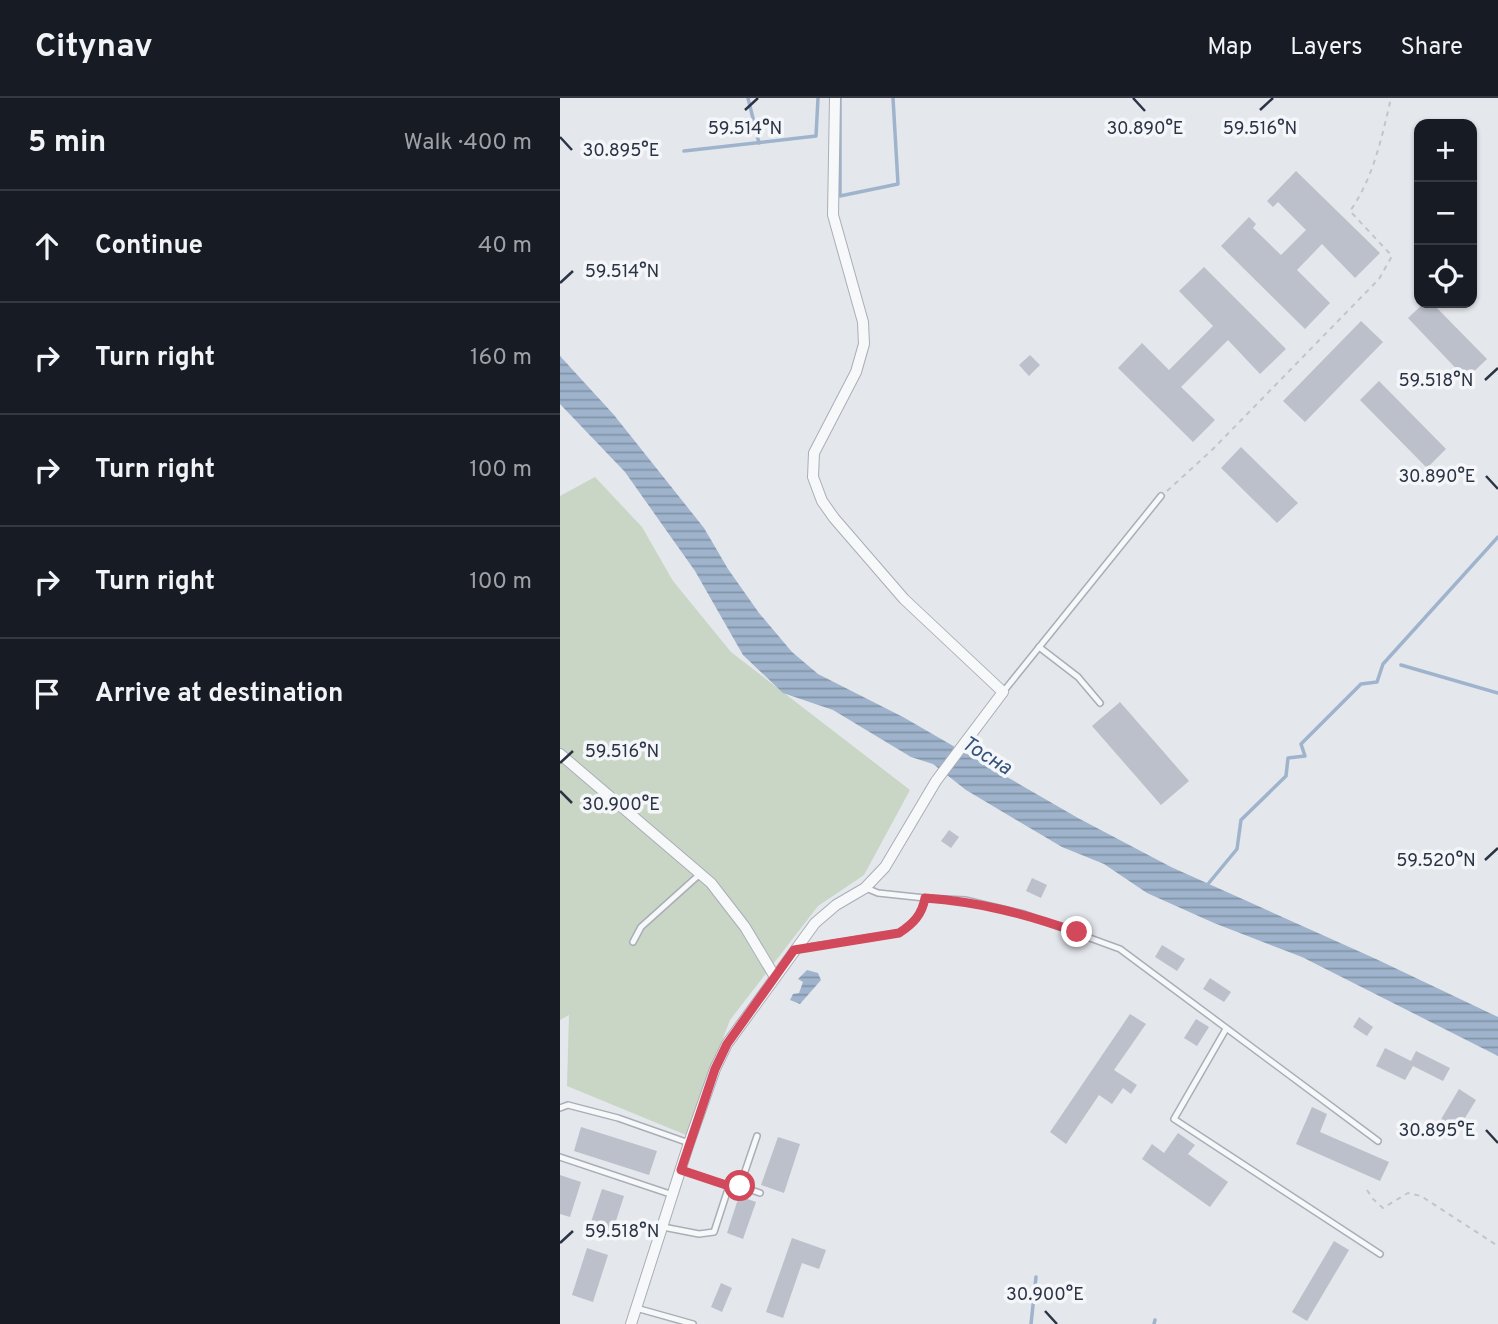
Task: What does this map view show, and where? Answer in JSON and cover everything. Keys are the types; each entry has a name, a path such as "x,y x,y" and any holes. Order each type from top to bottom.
{"street":[{"path":"631,1324 689,1143 715,1069 727,1044 794,950 824,914 865,888 885,867 936,781 1003,692 904,599 834,518 822,501 813,477 814,453 856,372 864,344 863,323 833,215 835,98"},
{"path":"560,754 700,874 737,915 775,977"}],"lane":[{"path":"1003,692 1161,496"},
{"path":"1038,648 1078,677 1100,703"},
{"path":"633,942 641,927 700,874"},
{"path":"865,888 878,893 965,901 1024,914 1120,949 1378,1141"},
{"path":"794,950 899,933 913,924 925,898"},
{"path":"1226,1028 1174,1119 1380,1254"},
{"path":"560,1108 568,1105 605,1115 689,1143"},
{"path":"740,1186 757,1136"},
{"path":"560,1157 673,1195"},
{"path":"681,1170 760,1193"},
{"path":"663,1227 699,1234 714,1232 729,1186"},
{"path":"636,1308 693,1324"}],"path":[{"path":"1161,496 1212,450 1379,279 1392,256 1350,211 1362,194 1383,132 1391,98"},
{"path":"1367,1190 1383,1208 1408,1192 1421,1196 1498,1246"}],"green space":[{"path":"595,477 642,527 673,581 731,652 910,790 864,875 818,906 730,1020 686,1135 567,1086 569,1015 560,1020 560,496"}],"water":[{"path":"560,356 614,415 704,528 728,569 759,613 792,652 818,674 903,717 1078,818 1171,867 1498,1017 1498,1056 1302,957 1214,923 1147,893 1104,864 1062,847 966,790 933,764 911,757 833,710 783,693 743,655 695,571 625,472 560,404"},
{"path":"807,970 818,973 821,980 800,1004 790,1000 793,994 799,993 803,982 798,979"}],"building":[{"path":"1296,171 1380,253 1355,278 1322,244 1297,270 1330,303 1305,329 1221,246 1249,217 1256,224 1253,228 1281,255 1306,230 1278,202 1273,207 1267,201"},
{"path":"1204,267 1286,349 1260,374 1228,340 1181,387 1215,420 1193,442 1118,368 1142,343 1169,370 1213,326 1179,291"},
{"path":"1419,308 1437,308 1487,359 1466,379 1408,318"},
{"path":"1361,321 1383,342 1305,422 1283,401"},
{"path":"1030,355 1040,365 1029,376 1019,365"},
{"path":"1379,381 1446,449 1427,468 1360,400"},
{"path":"1241,447 1298,503 1277,523 1221,468"},
{"path":"1120,702 1189,781 1161,805 1092,726"},
{"path":"949,830 959,837 951,848 941,841"},
{"path":"1032,878 1047,885 1041,898 1026,891"},
{"path":"1162,945 1185,959 1177,971 1155,957"},
{"path":"1210,978 1231,992 1224,1002 1203,989"},
{"path":"1130,1014 1146,1024 1114,1070 1137,1085 1131,1094 1123,1088 1112,1104 1099,1095 1066,1144 1050,1132"},
{"path":"1359,1017 1373,1027 1367,1036 1353,1027"},
{"path":"1196,1019 1209,1027 1197,1046 1184,1038"},
{"path":"1385,1048 1411,1061 1416,1051 1450,1068 1443,1081 1413,1066 1405,1080 1376,1066"},
{"path":"1459,1089 1476,1100 1457,1131 1440,1121"},
{"path":"1312,1107 1327,1114 1320,1132 1389,1162 1380,1181 1296,1144"},
{"path":"581,1127 657,1151 649,1175 574,1151"},
{"path":"1178,1133 1195,1145 1188,1154 1228,1182 1210,1207 1142,1159 1152,1144 1164,1153"},
{"path":"778,1137 800,1144 784,1193 761,1185"},
{"path":"560,1175 581,1182 570,1217 560,1214"},
{"path":"602,1189 624,1196 611,1236 589,1228"},
{"path":"739,1196 756,1202 743,1239 727,1233"},
{"path":"792,1238 826,1250 819,1269 802,1263 783,1318 766,1312"},
{"path":"1334,1241 1349,1250 1307,1321 1292,1312"},
{"path":"587,1248 608,1255 593,1302 572,1295"},
{"path":"721,1283 732,1288 722,1312 711,1307"}],"waterway":[{"path":"748,98 759,143"},
{"path":"684,151 816,136 818,98"},
{"path":"840,98 840,196 898,184 893,98"},
{"path":"1208,884 1237,849 1241,820 1286,776 1288,758 1305,756 1301,744 1361,684 1377,682 1383,664 1498,537"},
{"path":"1401,665 1498,693"},
{"path":"1031,1324 1036,1277"},
{"path":"1154,1324 1155,1320"}],"route":[{"path":"740,1186 729,1186 681,1170 715,1069 727,1044 794,950 899,933 913,924 925,898 965,901 1024,914 1077,932"}],"water label":[{"name":"Тосна","path":"987,755"}]}
